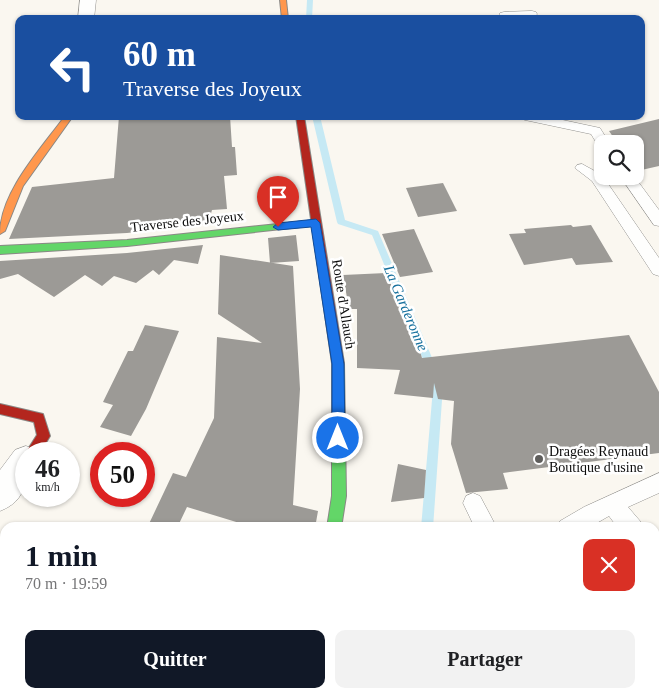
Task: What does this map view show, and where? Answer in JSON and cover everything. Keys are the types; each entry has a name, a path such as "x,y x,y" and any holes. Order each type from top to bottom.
{"street":[{"path":"86,15 88,0"},
{"path":"282,0 284,15"},
{"path":"0,231 19,186 66,120"},
{"name":"Route d'Allauch","path":"301,120 338,364 339,496 335,522"},
{"name":"Traverse des Joyeux","path":"0,250 127,243 316,223"},
{"path":"0,409 39,418 44,436 40,442"},
{"path":"0,496 15,475"}],"lane":[{"path":"504,15 532,14"},
{"path":"544,120 595,131 598,135"},
{"path":"582,168 597,178 659,270"},
{"path":"633,185 659,221"},
{"path":"579,522 612,504 659,483"},
{"path":"473,503 484,522"},
{"path":"612,504 627,522"}],"building":[{"path":"659,119 659,166 644,169 644,135 612,135 609,131"},
{"path":"119,120 230,120 232,147 235,147 237,175 224,176 227,209 212,210 208,224 127,233 9,239 32,187 114,178"},
{"path":"443,183 457,211 418,217 406,188"},
{"path":"571,225 573,227 591,225 613,262 576,265 572,258 524,265 509,234 526,233 524,229"},
{"path":"414,229 433,272 400,277 382,234"},
{"path":"296,235 299,261 270,263 268,238"},
{"path":"203,245 198,264 174,260 159,275 153,270 136,283 114,276 102,286 85,275 54,297 18,274 0,279 0,261 127,253"},
{"path":"220,255 293,266 300,389 293,505 318,511 316,522 236,522 187,507 180,522 150,522 173,473 186,477 214,418 217,337 262,343 218,314"},
{"path":"386,273 410,326 411,321 422,358 629,335 659,392 659,453 503,473 508,489 466,493 451,444 454,401 438,399 434,383 433,398 394,394 400,370 357,368 357,309 349,309 343,275"},
{"path":"145,325 179,331 146,409 131,436 100,427 113,405 103,402 128,351 133,351"},
{"path":"398,464 426,470 424,498 391,502"}],"waterway":[{"name":"La Garderonne","path":"309,15 310,0"},
{"name":"La Garderonne","path":"317,120 341,222 375,233 434,374 437,400 427,522"}],"traffic: fast":[{"path":"0,250 127,243 316,223"},
{"path":"335,522 339,496 338,363"}],"traffic: slow":[{"path":"283,0 285,15"},
{"path":"0,231 19,186 66,120"}],"traffic: jam":[{"path":"301,120 338,363"},
{"path":"0,409 39,418 44,436 40,442"}],"place":[{"name":"Dragées Reynaud Boutique d'usine","path":"539,459"}],"route":[{"path":"278,227 316,223 338,364 338,438"}]}
